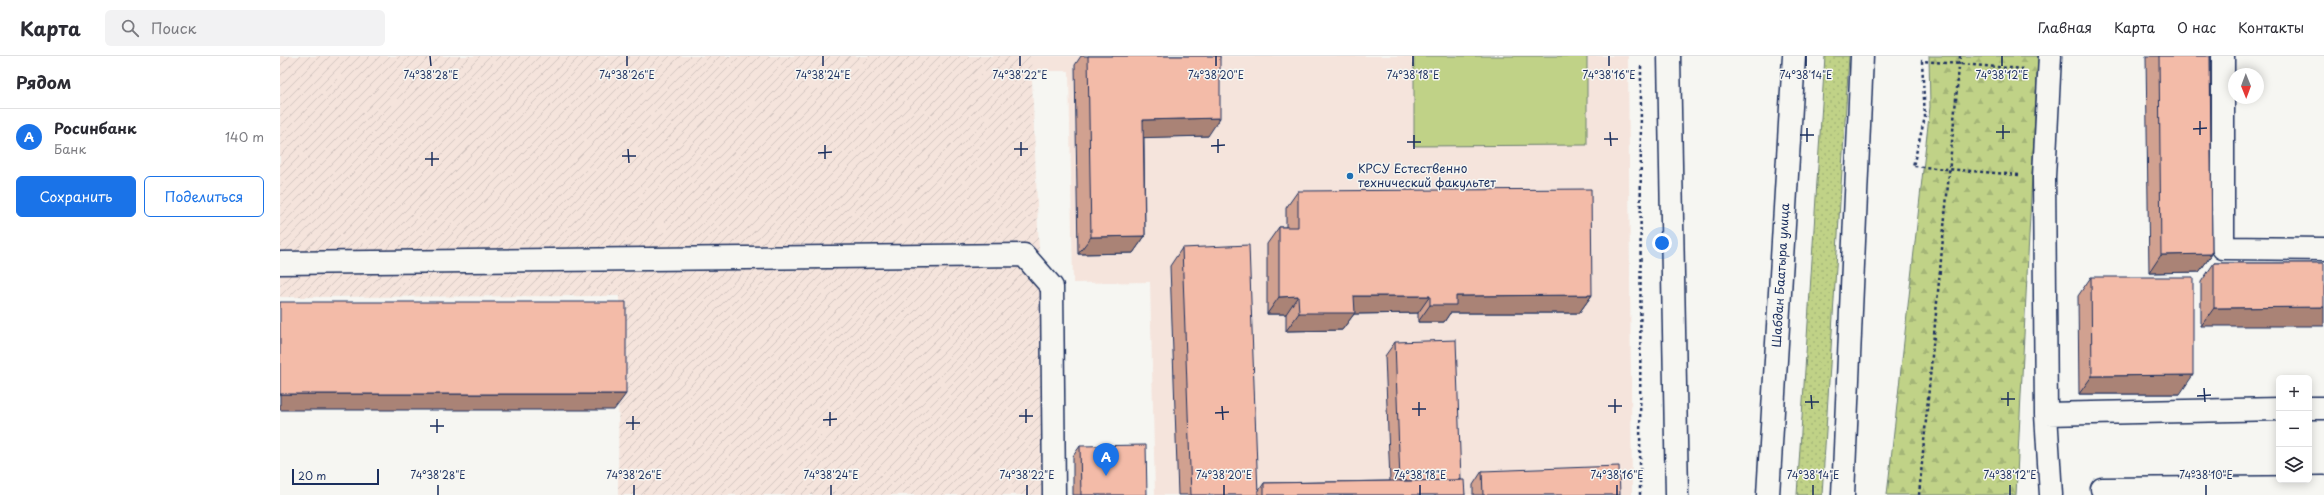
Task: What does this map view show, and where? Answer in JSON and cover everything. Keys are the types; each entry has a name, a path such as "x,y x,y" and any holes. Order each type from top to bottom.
{"main road":[{"path":"1668,56 1677,495"},
{"name":"Шабдан Баатыра улица","path":"1768,495 1794,56"},
{"path":"1843,495 1862,56"},
{"path":"2223,56 2223,248 2324,249"},
{"path":"2049,64 2044,177 2046,414 2051,495"},
{"path":"280,263 1024,255 1052,286 1054,495"},
{"path":"2312,408 2324,408"},
{"path":"2046,414 2276,409"},
{"path":"2102,489 2324,487"}],"path":[{"path":"1640,495 1641,56"},
{"path":"1919,495 1960,56"},
{"path":"2044,177 1913,166 1925,117 1922,61 1959,64 2049,64"}],"shaded area":[{"path":"280,56 1031,56 1049,495 618,495 619,296 280,297"},
{"name":"КРСУ Естественно технический факультет","path":"1031,56 1628,56 1632,495 1155,495 1150,282 1073,283 1069,71 1031,71"}],"green space":[{"path":"1414,56 1587,56 1587,145 1414,146"},
{"path":"1825,56 1849,56 1822,495 1797,495"},
{"path":"1929,56 2038,56 2016,495 1887,495 1930,107"}],"building":[{"path":"1088,56 1220,56 1220,118 1143,120 1145,236 1091,237"},
{"path":"2159,56 2210,56 2212,254 2161,255"},
{"path":"1591,189 1592,295 1456,296 1456,305 1430,305 1430,296 1354,296 1355,313 1299,313 1298,296 1279,297 1279,227 1298,227 1298,191"},
{"path":"1249,245 1258,495 1191,495 1182,248"},
{"path":"2214,263 2324,263 2324,307 2214,308"},
{"path":"2091,277 2193,277 2193,375 2092,376"},
{"path":"280,302 626,302 626,394 280,394"},
{"path":"1456,340 1461,480 1400,481 1395,342"},
{"path":"1146,445 1147,495 1081,495 1080,446"},
{"path":"1619,466 1620,495 1483,495 1482,471"},
{"path":"1464,480 1465,495 1264,495 1264,483"}],"place":[{"name":"КРСУ Естественно технический факультет","path":"1350,176"},
{"name":"Росинбанк","path":"1106,476"}]}
